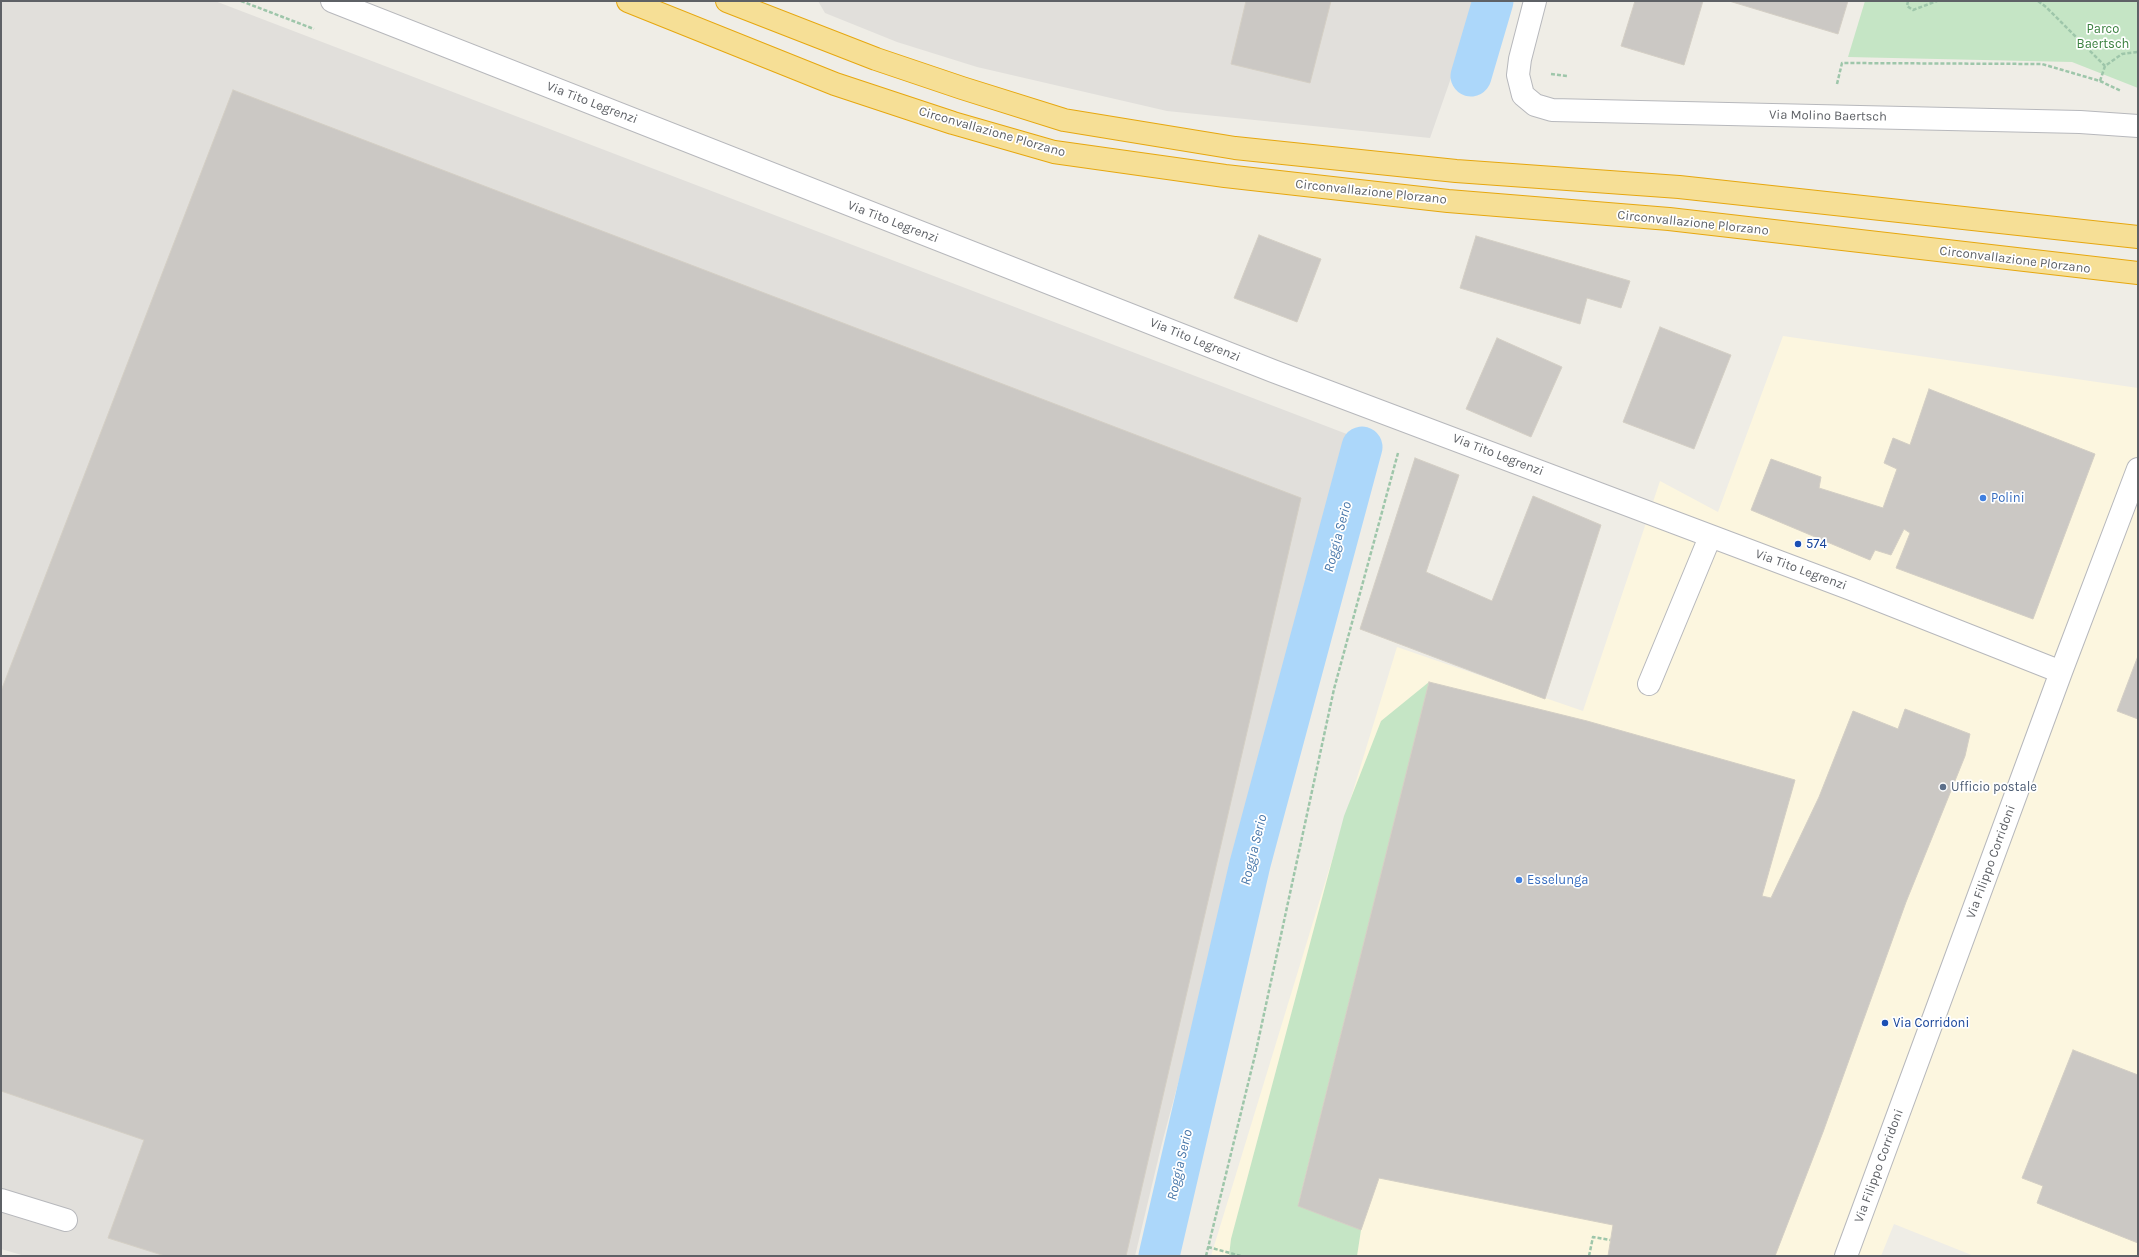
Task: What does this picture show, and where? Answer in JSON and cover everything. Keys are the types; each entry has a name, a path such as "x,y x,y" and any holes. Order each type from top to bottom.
{"highway":[{"name":"Circonvallazione Plorzano","path":"628,1 835,84 953,123 1054,152 1225,176 1402,196 1669,219 2138,273"},
{"path":"727,1 784,24 912,71 1064,120 1235,148 1456,171 1679,187 2130,237"},
{"path":"756,1 784,24"}],"street":[{"name":"Via Tito Legrenzi","path":"332,1 1273,371 1409,421 1710,537 1851,589 2061,672"},
{"name":"Via Molino Baertsch","path":"1535,1 1520,59 1518,75 1523,95 1535,105 1552,110 2080,122 2138,126"},
{"name":"Via Filippo Corridoni","path":"1846,1256 2061,672 2138,470"},
{"path":"1650,684 1710,537"},
{"path":"1,1200 66,1220"}],"path":[{"path":"1908,1 1907,6 1913,10 1937,1"},
{"path":"2038,1 2068,28 2105,66"},
{"path":"2100,81 2105,66 2122,54 2138,52"},
{"path":"1835,89 1842,63 2042,64 2100,81 2125,93"},
{"path":"1548,74 1571,76"},
{"path":"1206,1256 1256,1051 1334,689 1409,421"},
{"path":"1589,1256 1593,1237 1610,1240"},
{"path":"1208,1247 1241,1256"}],"shaded area":[{"path":"1,1 215,1 1352,436 1162,1143 1135,1256 25,1256 1,1249"},
{"path":"818,1 1478,1 1430,138 1167,111 977,67 897,42 825,13"},
{"path":"1783,336 2138,388 2138,1256 1974,1256 1894,1224 1881,1256 1211,1256 1397,647 1583,711 1660,481 1718,512"}],"green space":[{"name":"Parco Baertsch","path":"1865,1 2138,1 2138,88 2072,62 1848,57"},
{"path":"1429,682 1298,1205 1361,1230 1357,1256 1229,1256 1231,1239 1344,816 1381,721"}],"building":[{"path":"1246,1 1331,1 1310,83 1231,64"},
{"path":"1635,1 1703,1 1684,65 1621,46"},
{"path":"1729,1 1848,1 1838,34"},
{"path":"233,90 1301,498 1126,1256 165,1256 108,1238 144,1140 1,1091 1,691"},
{"path":"1259,235 1321,259 1297,322 1234,298"},
{"path":"1476,236 1630,281 1621,308 1587,298 1580,324 1460,288"},
{"path":"1660,327 1731,355 1694,449 1623,422"},
{"path":"1497,338 1562,367 1531,437 1466,409"},
{"name":"Polini","path":"1929,389 2095,454 2033,619 1896,568 1910,533 1904,529 1891,555 1875,550 1870,560 1751,510 1771,459 1821,477 1819,488 1883,508 1897,469 1884,463 1893,438 1910,445"},
{"path":"1415,458 1459,475 1426,572 1492,601 1533,496 1601,525 1545,699 1360,629"},
{"path":"2138,656 2138,719 2117,711"},
{"path":"1429,682 1587,721 1795,780 1762,896 1771,898 1819,797 1853,711 1898,729 1905,709 1970,734 1965,756 1906,902 1823,1132 1775,1256 1608,1256 1613,1225 1379,1178 1361,1230 1298,1206"},
{"path":"2073,1050 2138,1075 2138,1243 2037,1203 2043,1186 2022,1178"}],"waterway":[{"name":"Roggia Serio","path":"1471,76 1493,1"},
{"name":"Roggia Serio","path":"1159,1256 1250,864 1362,447"}],"place":[{"name":"Polini","path":"1983,498"},
{"name":"574","path":"1798,544"},
{"name":"Ufficio postale","path":"1943,787"},
{"name":"Esselunga","path":"1519,880"},
{"name":"Via Corridoni","path":"1885,1023"}]}
